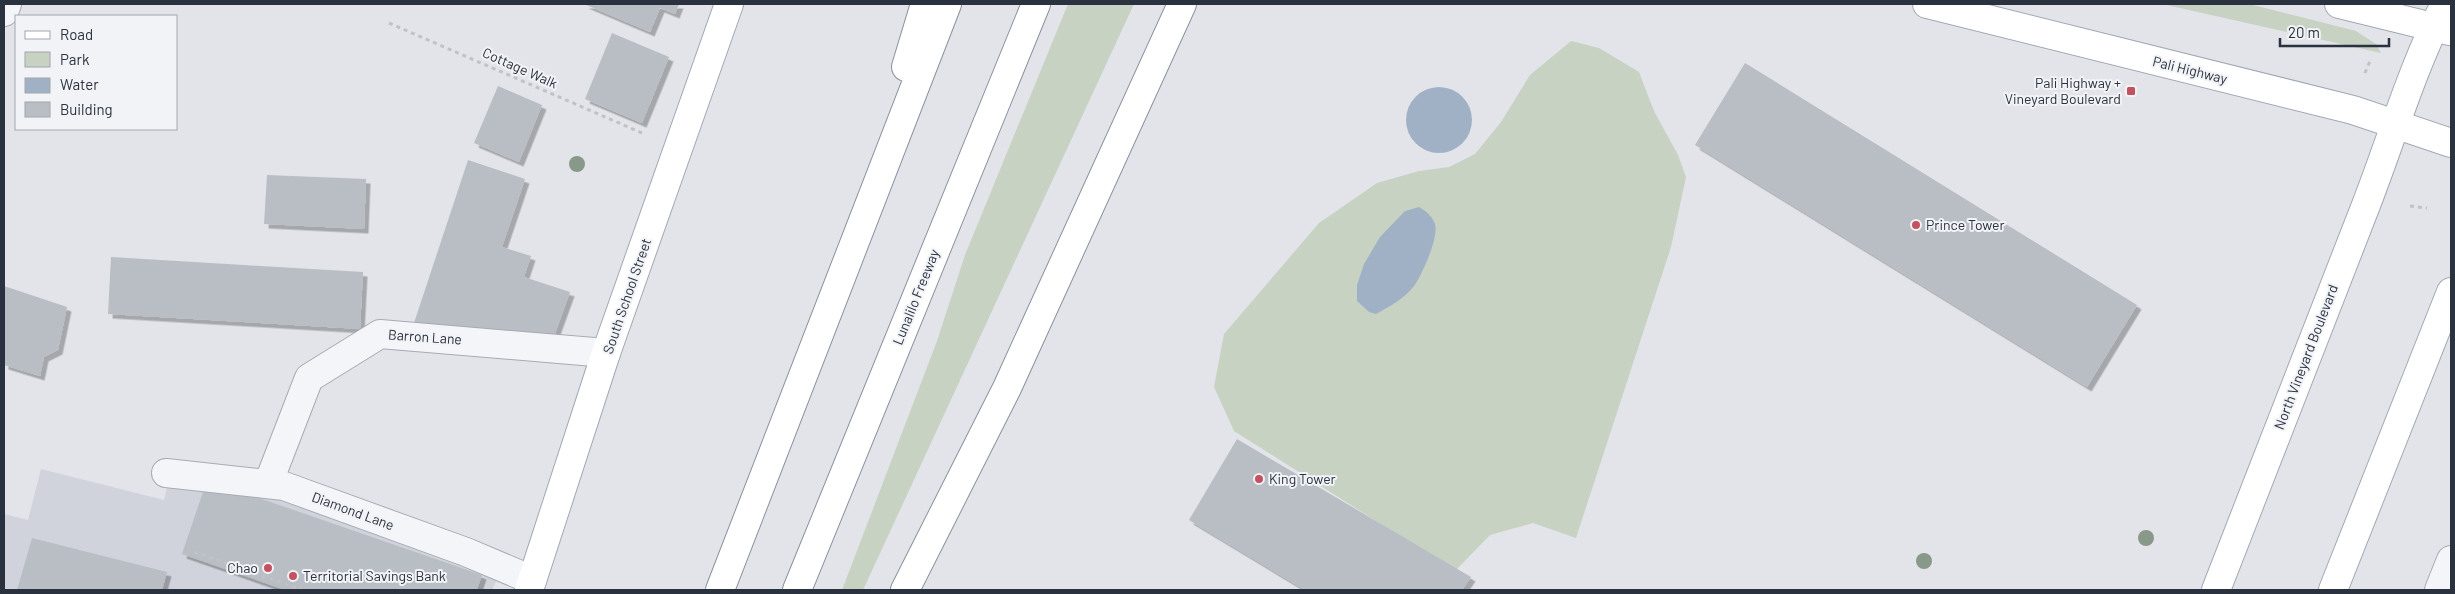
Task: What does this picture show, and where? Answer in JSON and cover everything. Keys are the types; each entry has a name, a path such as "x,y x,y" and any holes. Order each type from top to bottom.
{"main road":[{"name":"South School Street","path":"531,585 606,353 729,4"},
{"path":"846,268 924,4"},
{"path":"720,590 948,4"},
{"name":"Lunalilo Freeway","path":"797,590 1036,4"},
{"name":"Pali Highway","path":"1927,4 2344,108 2451,143"},
{"path":"2339,4 2443,21"},
{"path":"905,590 1007,388 1183,9"},
{"name":"North Vineyard Boulevard","path":"2216,590 2368,199 2394,123 2443,21"},
{"path":"2333,590 2451,292"}],"street":[{"path":"4,12 7,4"},
{"name":"Barron Lane","path":"268,484 309,378 380,334 606,353"},
{"name":"Diamond Lane","path":"166,473 284,486 466,552 531,585"},
{"path":"2439,590 2451,560"}],"path":[{"name":"Cottage Walk","path":"389,22 642,133"},
{"path":"2365,73 2370,61"},
{"path":"2410,206 2427,208"},
{"path":"194,552 303,590"}],"shaded area":[{"path":"198,464 265,470 509,554 492,590 4,590 4,514 28,520 41,469 164,500 172,467"}],"green space":[{"path":"1068,4 1134,4 863,590 842,590 937,341 965,255"},
{"path":"2162,4 2249,4 2356,31 2376,44 2381,53"},
{"path":"1571,41 1599,48 1639,72 1654,111 1678,155 1686,177 1671,247 1576,538 1533,523 1490,535 1455,571 1234,431 1214,387 1224,334 1319,223 1377,183 1419,171 1449,167 1475,154 1501,122 1530,75"}],"water":[{"path":"1432,87 1446,87 1458,92 1467,101 1472,113 1470,133 1463,144 1446,153 1432,153 1420,148 1411,139 1406,127 1406,113 1411,101 1420,92"},
{"path":"1419,207 1432,219 1436,230 1429,256 1421,274 1414,286 1401,298 1376,314 1369,312 1357,301 1357,285 1364,264 1380,237 1405,211"}],"building":[{"path":"584,4 679,4 675,14 660,8 650,32"},
{"path":"612,33 669,57 642,123 585,99"},
{"name":"Prince Tower","path":"1745,63 2137,305 2087,387 1695,145"},
{"path":"498,86 542,105 519,162 474,143"},
{"path":"468,160 525,179 502,247 531,256 524,277 570,292 553,339 413,326"},
{"path":"267,175 366,179 364,229 264,224"},
{"path":"111,257 363,272 360,329 108,314"},
{"path":"4,286 67,307 58,350 44,357 40,376 4,365"},
{"name":"King Tower","path":"1237,439 1471,577 1462,590 1305,590 1189,520"},
{"path":"207,480 482,575 477,590 285,590 182,554"},
{"path":"32,538 167,572 162,590 17,590"}],"place":[{"name":"Pali Highway + Vineyard Boulevard","path":"2131,91"},
{"name":"Prince Tower","path":"1916,225"},
{"name":"King Tower","path":"1259,479"},
{"name":"Chao","path":"268,568"},
{"name":"Territorial Savings Bank","path":"293,576"}]}
